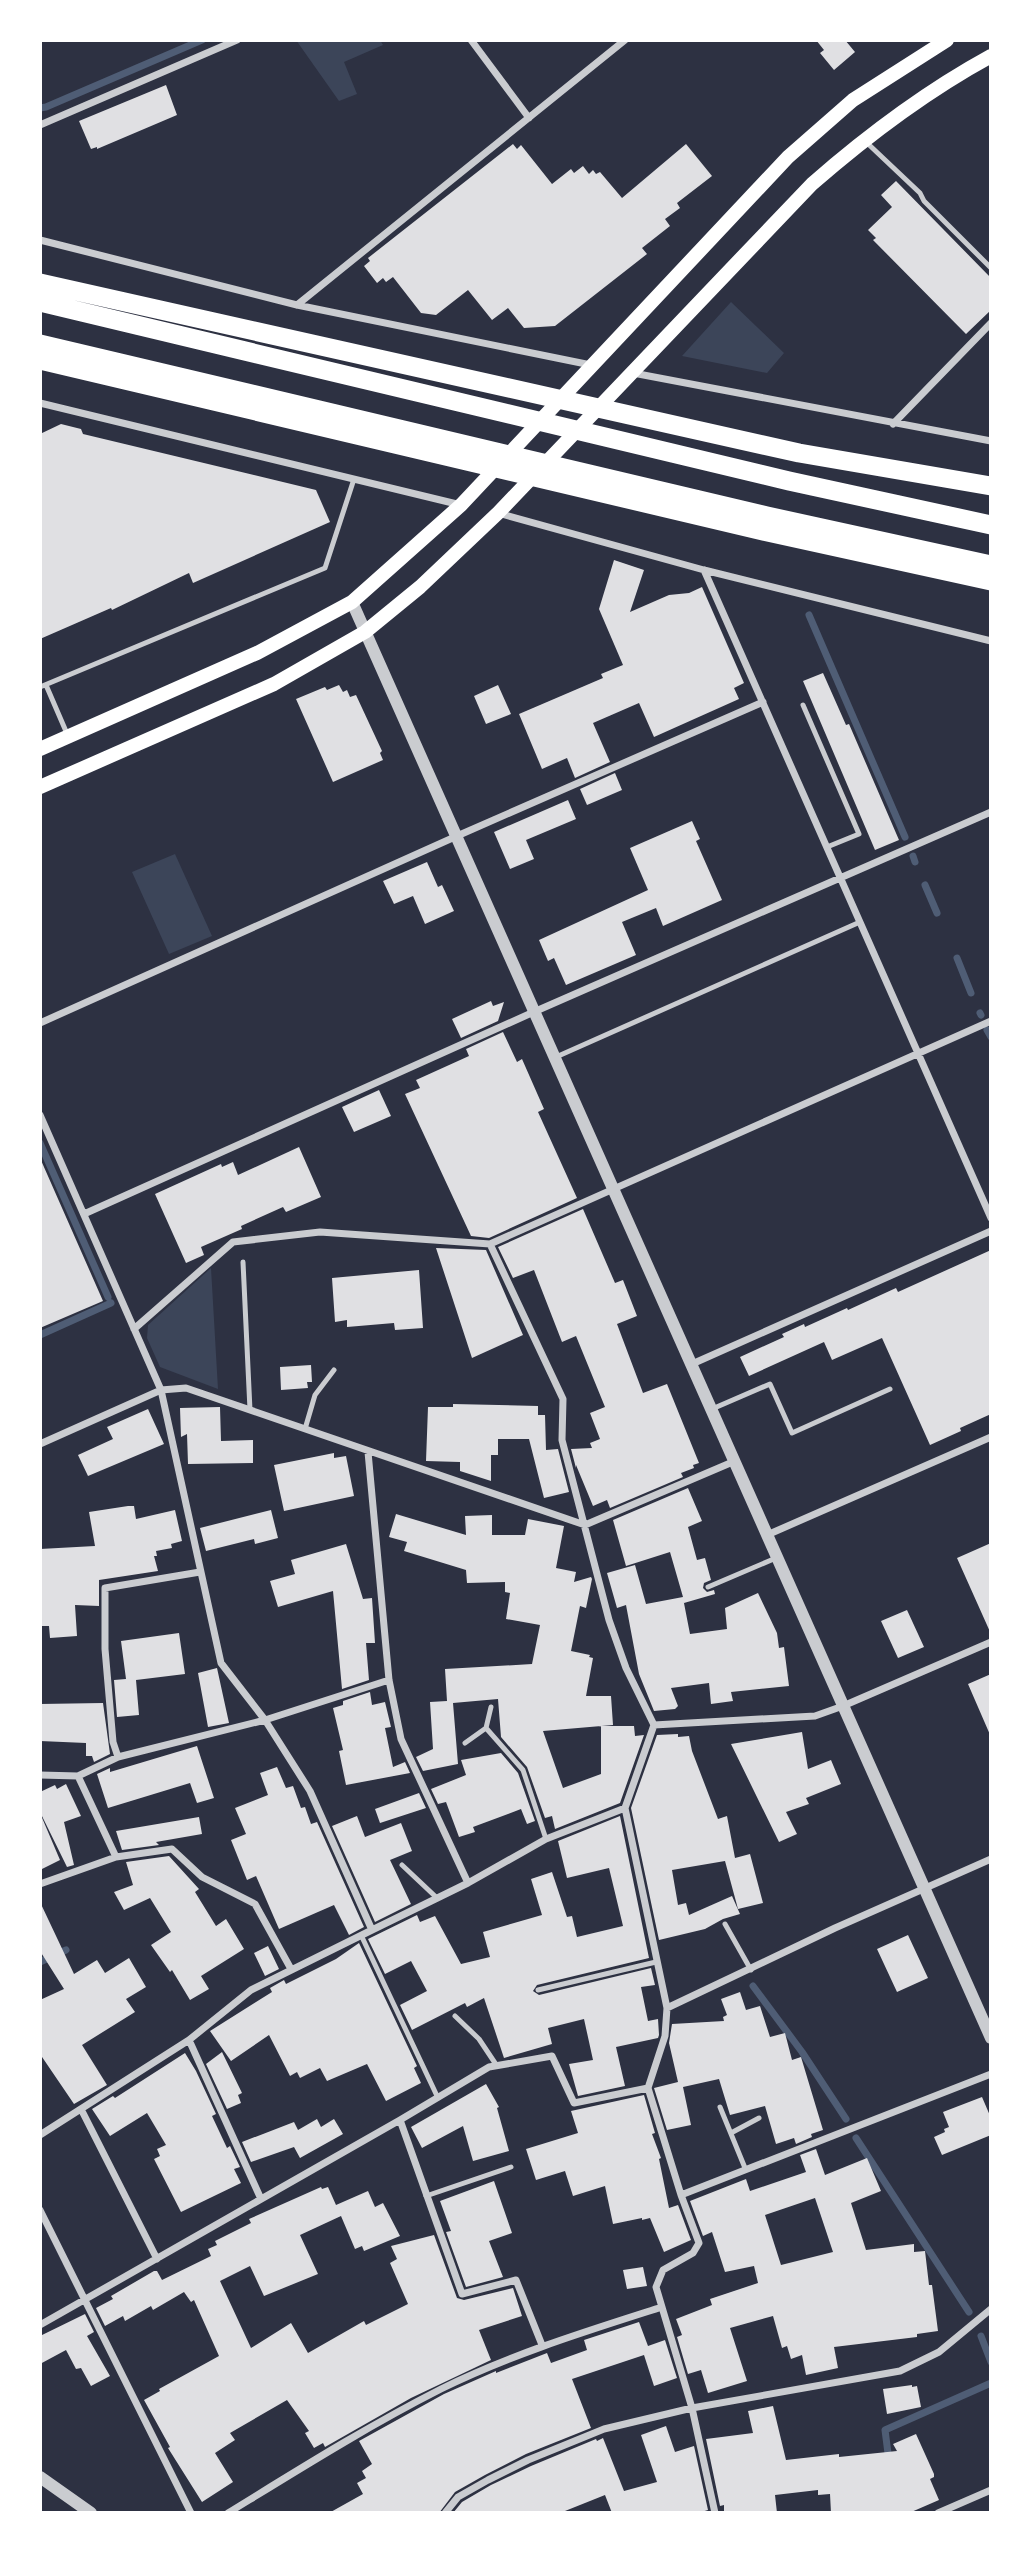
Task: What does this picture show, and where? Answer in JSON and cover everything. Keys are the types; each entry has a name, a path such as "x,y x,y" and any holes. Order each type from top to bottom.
{"highway":[{"path":"40,283 799,453 991,486"},
{"path":"40,302 789,481 991,525"},
{"path":"40,344 473,455"},
{"path":"40,360 568,477 991,581"},
{"path":"568,477 991,565"}],"main road":[{"path":"40,748 257,653 352,602 461,505 788,157 853,100 947,40"},
{"path":"40,787 274,684 365,632 420,587 498,513 812,184 863,139 947,80 991,56"}],"street":[{"path":"40,125 237,40"},
{"path":"471,40 529,118"},
{"path":"297,304 625,40"},
{"path":"40,240 297,304 591,365"},
{"path":"893,424 991,323"},
{"path":"632,373 991,441"},
{"path":"40,403 461,505"},
{"path":"498,513 704,570 991,641"},
{"path":"704,570 991,1218"},
{"path":"352,602 991,2038"},
{"path":"40,1023 762,702"},
{"path":"84,1214 536,1011 991,812"},
{"path":"134,1329 233,1242 320,1232 490,1244 991,1021"},
{"path":"40,1115 161,1390 222,1663 265,1720 310,1791 372,1930"},
{"path":"692,1364 991,1231"},
{"path":"490,1244 563,1399 562,1440 609,1620 626,1668 654,1725 625,1808 667,2008 665,2036 648,2088 699,2243 693,2253 663,2270 656,2287 692,2408 715,2513"},
{"path":"40,1444 161,1390 186,1388 585,1525 735,1461"},
{"path":"767,1535 991,1437"},
{"path":"368,1452 389,1680 401,1739 468,1882"},
{"path":"118,1757 113,1742 105,1648 105,1588 200,1572"},
{"path":"654,1725 815,1716 991,1642"},
{"path":"40,1775 78,1776 118,1757 265,1720 389,1680"},
{"path":"78,1776 116,1857"},
{"path":"40,2135 189,2040 251,1990 437,1898 546,1839 625,1808"},
{"path":"40,1884 116,1857 172,1849 202,1877 255,1904 290,1969"},
{"path":"667,2008 835,1928 991,1859"},
{"path":"189,2040 261,2199"},
{"path":"40,2325 489,2067 552,2056 574,2103 648,2088"},
{"path":"681,2194 991,2074"},
{"path":"81,2109 157,2259"},
{"path":"400,2120 462,2294 516,2280 542,2346"},
{"path":"40,2210 191,2513"},
{"path":"228,2513 330,2451 442,2389 542,2346 662,2307"},
{"path":"444,2513 458,2497 528,2460 604,2429 692,2408 900,2371 939,2352 991,2309"},
{"path":"42,2480 91,2513"},
{"path":"938,2513 991,2490"}],"lane":[{"path":"863,139 920,193 924,201 991,268"},
{"path":"68,737 43,686 325,568 355,479"},
{"path":"803,705 859,834 827,847"},
{"path":"556,1056 860,922"},
{"path":"243,1262 250,1410"},
{"path":"304,1429 315,1395 334,1370"},
{"path":"712,1409 770,1384 792,1433 890,1389"},
{"path":"708,1587 778,1557"},
{"path":"465,1743 486,1728 491,1707"},
{"path":"486,1728 523,1770 546,1839"},
{"path":"402,1865 437,1898"},
{"path":"725,1924 751,1970"},
{"path":"361,1935 438,2098"},
{"path":"538,1990 656,1962"},
{"path":"455,2016 479,2039 497,2066"},
{"path":"720,2108 746,2168"},
{"path":"731,2133 759,2118"},
{"path":"426,2196 511,2167"}],"shaded area":[{"path":"296,40 380,40 383,45 344,62 357,94 339,101"},
{"path":"731,302 784,353 767,373 682,356"},
{"path":"175,854 212,936 169,954 132,872"},
{"path":"211,1268 218,1389 160,1367 147,1338 148,1325"}],"building":[{"path":"816,40 845,40 855,52 834,70 820,53 824,50"},
{"path":"166,85 177,115 97,149 91,149 79,121"},
{"path":"513,144 517,149 521,145 552,184 571,169 574,173 583,166 589,174 593,170 596,174 600,172 622,198 686,144 712,176 677,203 680,208 665,219 670,226 642,248 647,254 555,326 524,328 508,308 492,320 468,290 436,315 421,313 393,277 386,282 383,278 377,283 364,266 370,261 368,258"},
{"path":"896,181 991,278 991,310 966,334 873,240 876,238 868,230 892,207 881,195"},
{"path":"61,424 81,429 83,434 316,490 330,522 193,583 189,573 112,610 111,608 40,639 40,434"},
{"path":"614,560 644,570 630,612 669,595 689,593 702,587 744,683 734,688 739,699 654,737 639,703 593,723 610,762 575,778 567,758 542,769 519,714 603,678 601,674 623,665 599,609"},
{"path":"823,673 846,725 849,724 899,840 875,850 803,681"},
{"path":"339,685 343,692 347,690 350,697 356,695 382,751 380,753 383,760 333,782 296,699 325,687 327,690"},
{"path":"498,685 511,714 486,724 474,696"},
{"path":"615,773 622,790 587,805 580,789"},
{"path":"568,800 576,819 526,840 534,859 510,869 494,832"},
{"path":"692,821 700,839 696,841 722,900 663,926 656,908 622,922 636,955 566,985 554,958 548,961 539,940 648,890 630,848"},
{"path":"427,862 438,887 442,885 454,911 425,924 413,896 394,904 383,881"},
{"path":"491,1001 493,1006 504,1002 498,1021 461,1038 452,1019"},
{"path":"503,1032 517,1062 522,1059 544,1109 538,1112 577,1198 489,1238 471,1236 405,1094 420,1088 416,1080 469,1056 466,1049"},
{"path":"379,1090 391,1116 354,1132 342,1107"},
{"path":"299,1147 321,1197 286,1212 283,1207 241,1226 242,1229 201,1247 204,1255 186,1263 155,1194 221,1164 222,1167 233,1162 238,1175"},
{"path":"40,1158 103,1301 40,1328"},
{"path":"583,1209 615,1283 623,1280 637,1316 617,1324 643,1393 667,1384 699,1463 681,1473 683,1477 610,1508 607,1500 593,1506 576,1465 576,1468 571,1449 592,1448 590,1443 600,1439 590,1413 605,1407 576,1336 562,1342 534,1270 513,1278 498,1247"},
{"path":"436,1248 486,1250 523,1335 472,1358"},
{"path":"991,1250 991,1414 930,1445 882,1338 832,1360 824,1342 749,1376 740,1357 784,1337 782,1334 804,1324 805,1327 896,1288 898,1292"},
{"path":"419,1270 423,1328 395,1330 394,1323 347,1327 347,1320 335,1322 332,1278"},
{"path":"311,1365 312,1382 307,1382 308,1388 281,1390 280,1367"},
{"path":"453,1404 538,1406 538,1415 545,1415 546,1450 558,1449 569,1492 544,1498 529,1439 498,1439 498,1455 491,1455 491,1481 460,1471 460,1462 426,1461 428,1407 453,1407"},
{"path":"220,1407 221,1441 253,1440 253,1463 188,1464 187,1434 181,1437 180,1408"},
{"path":"148,1409 164,1444 88,1476 78,1455 113,1439 107,1427"},
{"path":"334,1453 334,1458 346,1456 354,1496 284,1511 274,1465"},
{"path":"688,1488 702,1521 688,1527 697,1560 705,1558 711,1580 704,1583 703,1588 707,1592 714,1590 715,1594 684,1603 683,1598 690,1634 727,1629 725,1608 758,1593 777,1633 779,1648 784,1647 789,1686 731,1692 733,1701 711,1704 709,1683 671,1688 678,1706 675,1709 654,1711 639,1674 626,1605 617,1608 607,1573 635,1565 646,1604 683,1597 670,1552 626,1566 613,1520"},
{"path":"134,1506 136,1519 175,1510 182,1541 171,1544 172,1548 156,1551 157,1556 154,1556 158,1571 99,1580 99,1606 75,1605 77,1636 50,1638 49,1626 40,1626 40,1549 95,1546 89,1512"},
{"path":"271,1510 278,1538 255,1544 254,1539 206,1551 200,1528"},
{"path":"396,1514 466,1535 465,1516 492,1515 492,1535 525,1535 528,1519 564,1526 556,1568 576,1572 574,1582 591,1577 592,1579 586,1608 580,1606 571,1651 593,1658 586,1696 611,1696 613,1725 601,1726 634,1726 635,1736 644,1735 620,1803 555,1829 552,1816 545,1818 527,1767 501,1737 498,1699 453,1703 458,1764 423,1771 416,1757 433,1749 430,1702 447,1701 445,1669 532,1664 540,1625 506,1619 510,1593 505,1592 505,1582 467,1583 466,1570 404,1551 407,1542 389,1537","holes":["601,1726 601,1774 563,1788 543,1731"]},
{"path":"991,1543 991,1634 957,1558"},
{"path":"346,1544 363,1599 372,1598 375,1643 366,1643 369,1680 342,1689 333,1591 278,1607 270,1581 295,1574 291,1560"},
{"path":"907,1610 924,1647 898,1658 881,1621"},
{"path":"179,1633 185,1674 136,1680 139,1715 117,1717 114,1680 126,1679 121,1641"},
{"path":"217,1668 229,1723 208,1727 198,1673"},
{"path":"991,1674 991,1737 968,1684"},
{"path":"370,1692 372,1705 385,1702 391,1727 385,1728 393,1767 405,1762 410,1773 346,1785 339,1751 343,1750 333,1708 343,1705 343,1701"},
{"path":"103,1703 110,1754 94,1762 92,1756 86,1756 86,1743 40,1741 40,1704"},
{"path":"802,1732 808,1769 831,1760 841,1784 806,1798 809,1804 786,1812 797,1834 779,1842 731,1744"},
{"path":"678,1734 678,1737 689,1736 692,1751 718,1819 727,1816 735,1858 750,1854 763,1903 738,1909 725,1861 672,1870 678,1905 686,1903 689,1915 732,1896 740,1914 723,1919 705,1929 659,1940 631,1808 657,1735"},
{"path":"197,1746 214,1798 197,1803 190,1783 108,1808 97,1774 110,1768 110,1772"},
{"path":"501,1753 518,1773 535,1821 527,1824 521,1809 473,1827 475,1832 459,1837 446,1802 438,1804 431,1789 466,1775 461,1760"},
{"path":"277,1767 286,1788 293,1786 301,1808 305,1807 311,1824 317,1822 364,1927 349,1935 334,1905 279,1929 256,1876 247,1880 231,1840 246,1834 235,1808 268,1795 260,1773"},
{"path":"66,1784 81,1816 64,1822 74,1865 67,1867 40,1812 40,1792 55,1785 57,1789"},
{"path":"419,1793 426,1808 380,1823 375,1809"},
{"path":"40,1813 60,1860 40,1870"},
{"path":"357,1816 365,1837 401,1823 412,1851 390,1860 411,1904 375,1922 332,1826"},
{"path":"620,1816 649,1958 537,1985 533,1991 539,1995 651,1968 655,1985 641,1987 648,2021 658,2019 659,2035 658,2038 616,2047 625,2086 578,2096 569,2064 593,2060 584,2019 548,2028 552,2044 504,2058 484,1998 467,2007 465,2003 412,2030 400,2005 427,1991 411,1961 385,1974 368,1939 417,1915 420,1922 435,1916 461,1964 490,1957 483,1932 542,1915 531,1879 552,1872 567,1917 572,1916 577,1937 623,1926 609,1868 567,1878 558,1841"},
{"path":"199,1817 202,1834 156,1842 159,1845 122,1850 116,1831"},
{"path":"169,1856 199,1889 195,1892 216,1926 226,1919 244,1949 201,1976 209,1989 190,2000 172,1970 170,1972 151,1945 171,1932 150,1898 124,1910 114,1892 133,1885 126,1862"},
{"path":"40,1902 74,1974 97,1960 105,1973 129,1958 146,1987 126,1999 135,2012 82,2045 107,2085 74,2104 40,2054 40,2000 64,1989 40,1951"},
{"path":"908,1935 928,1978 897,1992 877,1949"},
{"path":"359,1943 417,2066 414,2068 421,2083 386,2101 367,2064 327,2081 320,2068 300,2078 297,2072 290,2076 269,2035 231,2061 210,2031 272,1992 270,1988 284,1980 286,1984 336,1959"},
{"path":"268,1946 279,1969 265,1976 254,1953"},
{"path":"740,1992 746,2010 760,2006 770,2037 785,2033 792,2060 801,2057 823,2130 796,2144 794,2138 776,2144 765,2106 730,2115 719,2079 683,2087 691,2125 667,2130 654,2088 678,2082 669,2043 672,2024 724,2021 723,2017 727,2015 721,1999"},
{"path":"222,2052 242,2093 238,2095 241,2103 227,2109 206,2064"},
{"path":"185,2053 216,2114 212,2116 227,2148 230,2146 240,2167 234,2169 241,2183 181,2212 154,2159 160,2156 157,2149 166,2145 147,2113 110,2136 92,2109 113,2096 115,2098"},
{"path":"486,2084 499,2107 497,2108 509,2151 473,2161 463,2126 422,2148 411,2127"},
{"path":"644,2095 655,2133 652,2134 661,2158 659,2159 669,2208 678,2205 691,2240 664,2252 650,2218 613,2224 605,2186 573,2196 565,2171 536,2180 526,2149 578,2133 571,2111"},
{"path":"982,2097 991,2118 991,2135 942,2155 934,2137 949,2127 943,2112"},
{"path":"317,2119 321,2127 334,2119 343,2134 300,2158 294,2147 251,2162 242,2142 294,2122 298,2130"},
{"path":"816,2149 825,2175 867,2158 881,2191 851,2203 866,2250 914,2244 914,2252 925,2251 938,2331 917,2334 917,2337 834,2347 838,2368 806,2375 802,2355 791,2359 787,2346 782,2348 773,2316 730,2328 747,2381 708,2393 701,2370 688,2374 677,2337 682,2335 676,2319 712,2305 710,2299 758,2283 754,2266 725,2272 712,2232 703,2236 690,2201 746,2179 750,2191 806,2172 800,2155","holes":["815,2198 833,2252 781,2265 765,2215"]},
{"path":"494,2181 512,2233 489,2241 503,2277 466,2287 446,2232 451,2231 440,2201"},
{"path":"321,2187 328,2187 336,2205 368,2191 375,2207 383,2203 400,2236 364,2251 362,2246 355,2249 341,2216 300,2235 318,2274 264,2296 250,2266 220,2281 251,2348 291,2323 308,2353 364,2321 366,2325 408,2304 390,2263 397,2259 391,2246 434,2235 457,2298 464,2300 513,2288 522,2316 479,2330 491,2360 411,2398 325,2447 323,2443 314,2448 305,2433 309,2431 287,2400 230,2433 235,2440 215,2453 233,2482 202,2502 168,2448 170,2447 144,2400 219,2356 194,2300 191,2302 184,2292 153,2310 151,2306 125,2321 123,2316 105,2326 96,2308 154,2271 157,2271 162,2280 211,2256 208,2249 217,2245 215,2241 251,2223 249,2219"},
{"path":"643,2267 647,2286 627,2289 623,2270"},
{"path":"85,2314 94,2332 87,2336 110,2376 91,2386 81,2368 76,2369 66,2350 40,2364 40,2336"},
{"path":"639,2322 648,2346 665,2340 677,2378 654,2386 644,2355 572,2379 591,2428 526,2454 485,2475 455,2492 439,2513 329,2513 363,2494 357,2483 366,2478 362,2471 372,2464 359,2441 444,2394 496,2371 547,2353 551,2363 587,2350 584,2340"},
{"path":"917,2386 921,2407 887,2414 883,2389"},
{"path":"773,2406 786,2460 897,2451 893,2444 916,2434 934,2474 930,2479 939,2500 909,2513 831,2513 830,2494 818,2495 818,2490 775,2495 777,2513 724,2513 724,2505 720,2506 706,2439 753,2433 748,2411"},
{"path":"666,2426 675,2452 694,2446 708,2510 698,2513 612,2513 605,2495 560,2513 453,2513 462,2502 491,2485 596,2439 597,2441 603,2438 624,2491 657,2482 641,2435"}],"waterway":[{"path":"40,108 202,40"},
{"path":"809,615 905,837"},
{"path":"913,856 915,862"},
{"path":"925,885 937,913"},
{"path":"957,958 971,993"},
{"path":"987,1030 991,1037"},
{"path":"40,1143 108,1297"},
{"path":"40,1335 111,1303"},
{"path":"40,1962 66,1950"},
{"path":"753,1986 802,2052 846,2119"},
{"path":"856,2138 969,2312"},
{"path":"981,2336 991,2362"},
{"path":"889,2461 885,2430 991,2383"}]}
